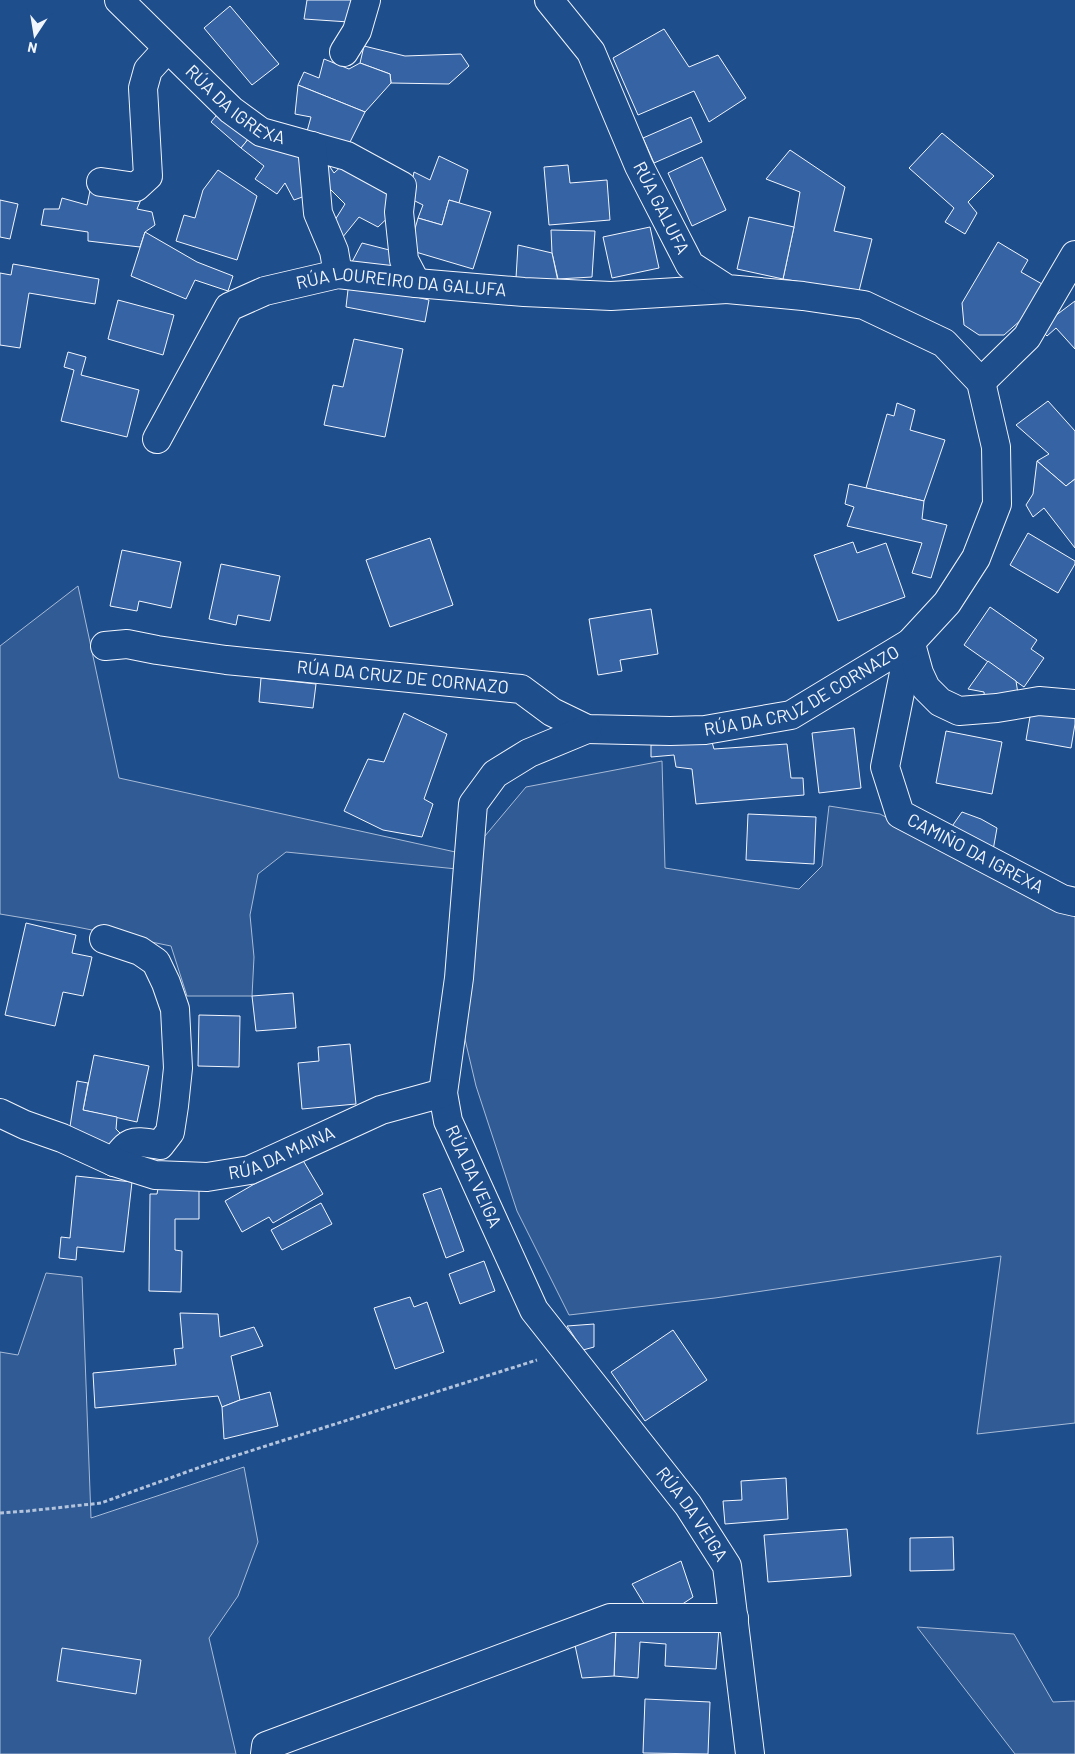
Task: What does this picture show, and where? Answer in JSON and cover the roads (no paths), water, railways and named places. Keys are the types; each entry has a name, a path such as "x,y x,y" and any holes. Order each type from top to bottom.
{"street":[{"name":"RÚA DA IGREXA","path":"119,0 231,110 261,132 347,156 402,186 399,212 404,260 416,284"},
{"path":"344,52 357,31 366,0"},
{"name":"RÚA GALUFA","path":"549,0 591,52 639,166 690,266 727,289 803,296 864,305 944,343 981,382"},
{"path":"100,182 136,187 148,176 143,88 148,70 167,49"},
{"name":"RÚA DA IGREXA","path":"312,146 318,213 334,251 338,274"},
{"path":"981,382 1027,337 1075,255"},
{"name":"RÚA LOUREIRO DA GALUFA","path":"157,439 229,307 265,291 338,274 416,284 611,296 727,289"},
{"name":"RÚA DA CRUZ DE CORNAZO","path":"105,646 127,644 226,660 521,689 552,712 587,729 705,730 791,715 910,643 947,603 976,558 997,504 996,447 981,382"},
{"name":"RÚA DA CRUZ DE CORNAZO","path":"910,643 919,673 926,688 940,702 959,711 997,708 1039,701 1075,704"},
{"name":"CAMIÑO DA IGREXA","path":"910,643 886,767 900,814 1062,899 1075,902"},
{"name":"RÚA DA VEIGA","path":"587,729 529,753 495,774 474,804 459,978 443,1093 448,1120 534,1310 688,1505 727,1566 750,1754"},
{"path":"104,939 140,951 156,962 175,1009 177,1033 178,1068 170,1132 160,1144 136,1141 124,1146 114,1162"},
{"name":"RÚA DA MAINA","path":"0,1113 62,1138 114,1162 155,1175 207,1177 250,1170 382,1110 443,1093"},
{"path":"265,1754 266,1746 610,1618 734,1618"}]}
